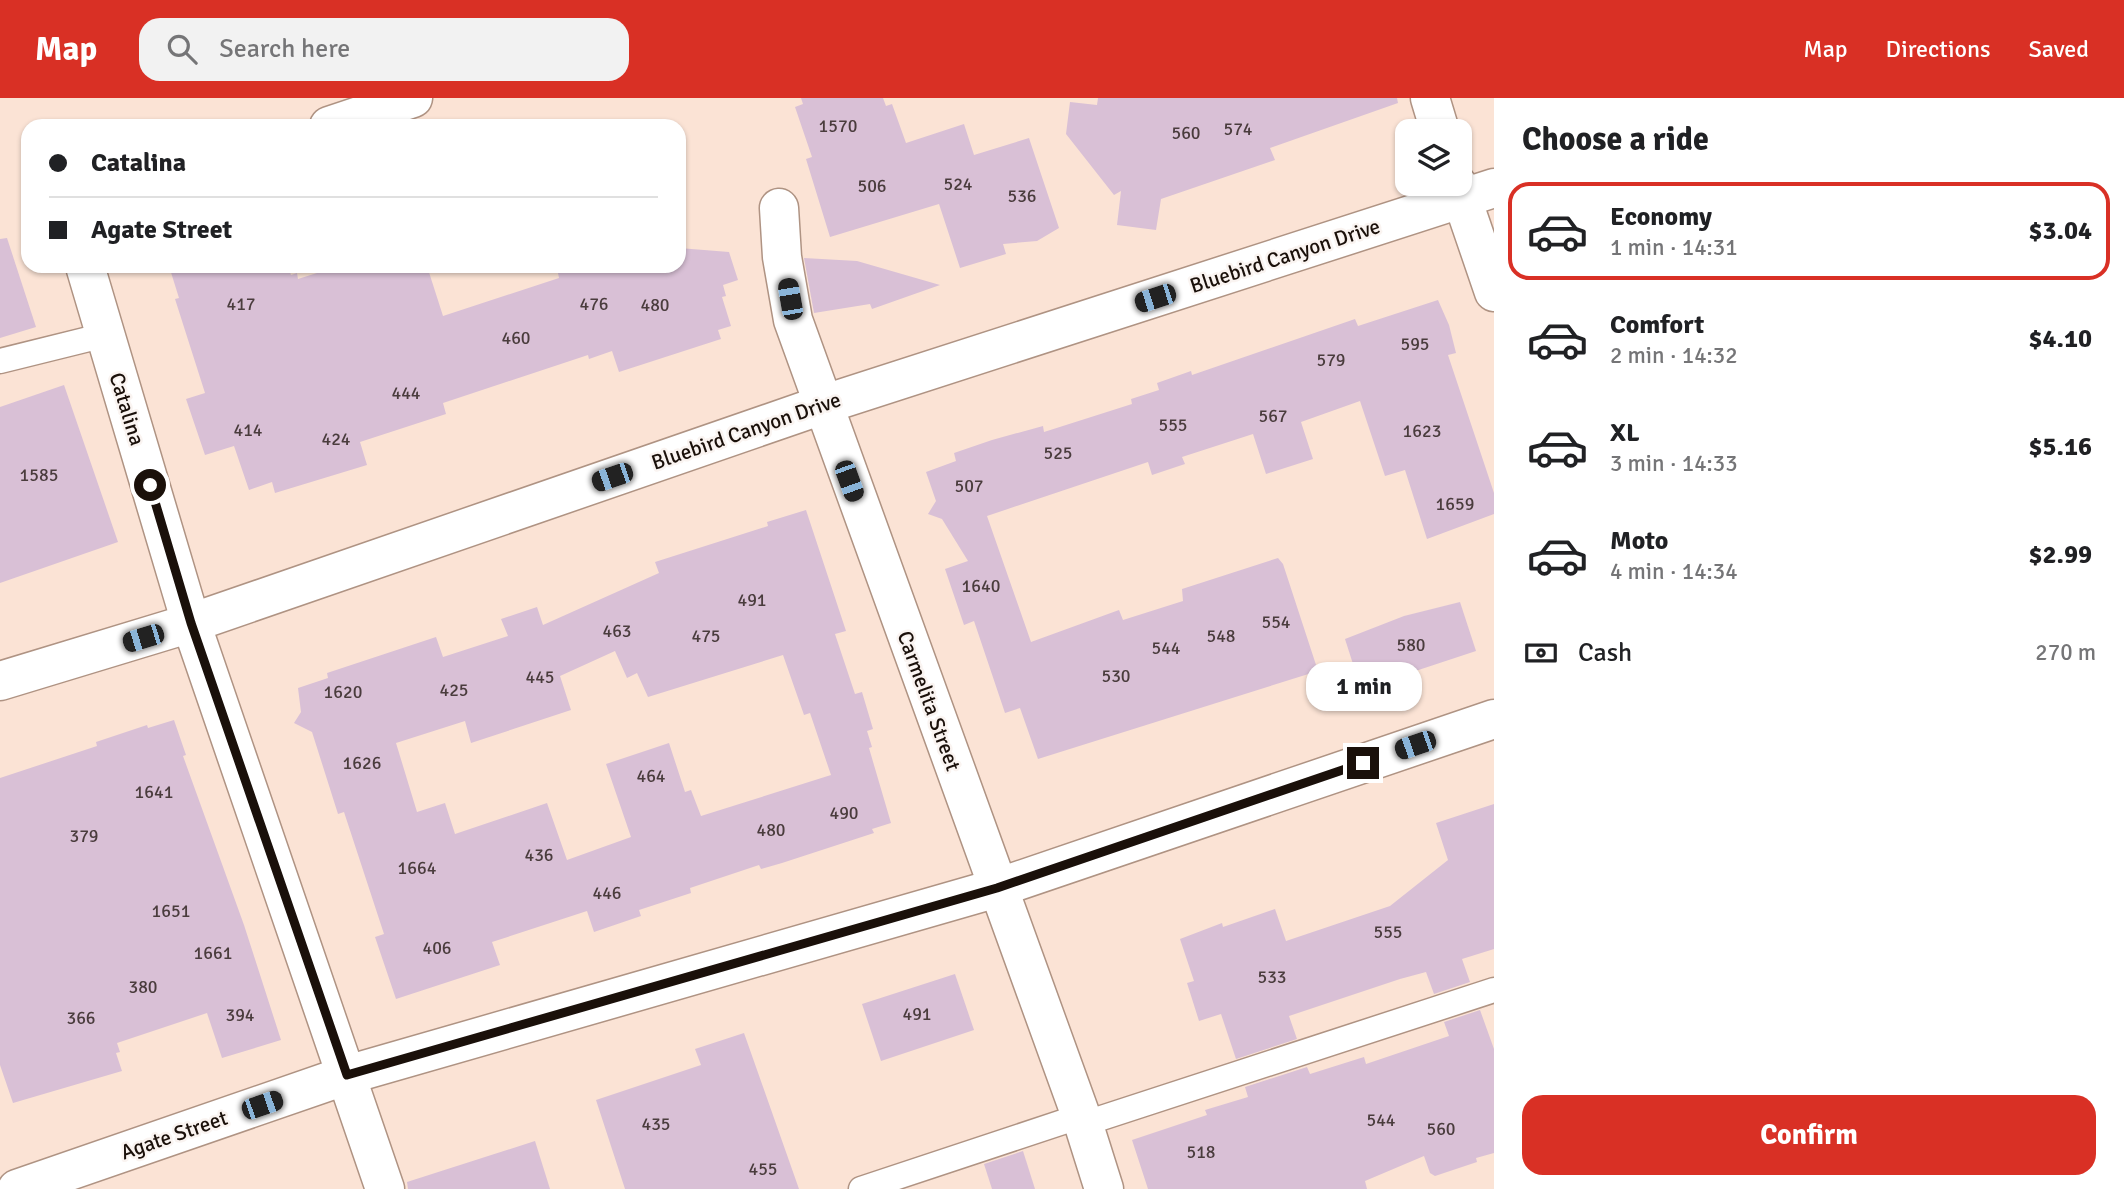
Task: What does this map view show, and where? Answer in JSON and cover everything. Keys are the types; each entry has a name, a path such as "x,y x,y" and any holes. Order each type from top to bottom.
{"street":[{"path":"351,119 413,98"},
{"path":"1430,98 1436,119"},
{"path":"1472,194 1494,292"},
{"name":"Bluebird Canyon Drive","path":"0,681 191,623 822,405 1453,196"},
{"name":"Carmelita Street","path":"779,208 782,257 793,320 1082,1120 1104,1189"},
{"name":"Catalina","path":"87,273 191,623 385,1189"},
{"name":"Agate Street","path":"17,1189 347,1075 997,888 1494,719"}],"lane":[{"path":"0,360 105,335"},
{"path":"861,1189 1494,990"}],"building":[{"path":"801,98 883,98 886,106 892,104 906,143 964,124 974,155 1029,138 1059,228 1037,241 1003,244 1006,254 960,268 939,204 830,237 806,159 812,157 795,107 803,104"},
{"path":"1098,98 1397,98 1398,103 1270,148 1275,160 1161,199 1156,230 1117,225 1121,191 1114,195 1066,134 1070,102 1097,105"},
{"path":"7,238 36,327 0,338 0,239"},
{"path":"686,249 729,252 738,280 723,285 726,296 722,297 731,326 718,330 721,339 619,372 612,351 589,359 588,355 443,403 446,414 360,442 367,465 275,493 272,482 249,490 234,446 205,455 186,399 205,393 175,299 179,298 171,273 297,273 298,279 317,273 429,273 443,316 559,278 558,273 686,273"},
{"path":"804,258 857,261 940,285 872,309 870,304 814,313"},
{"path":"1438,300 1449,325 1456,353 1448,355 1494,493 1494,514 1427,539 1405,470 1385,476 1360,401 1301,422 1313,459 1266,474 1253,434 1182,457 1185,464 1152,475 1148,462 987,516 1031,642 1119,610 1123,620 1183,601 1182,589 1278,558 1283,564 1318,671 1038,759 1020,708 1005,713 974,621 964,625 945,569 968,561 942,519 928,514 936,501 926,472 956,461 954,453 992,440 1043,426 1044,432 1132,404 1131,399 1159,390 1157,383 1191,371 1192,375 1355,319 1358,326"},
{"path":"64,385 118,542 0,583 0,407"},
{"path":"806,510 846,631 835,634 855,694 862,692 873,729 867,731 872,747 869,748 891,823 872,829 874,833 782,863 761,869 759,865 690,888 691,893 639,910 641,916 594,932 587,911 492,942 500,965 396,999 375,937 384,934 344,812 338,814 312,732 294,723 301,712 298,688 328,678 327,673 436,637 443,657 508,636 501,619 537,607 543,625 659,573 655,562 768,526 767,522","holes":["615,651 627,678 637,673 648,697 783,655 804,715 810,713 831,775 701,816 691,790 685,792 669,743 606,764 631,837 567,860 547,803 455,834 445,803 417,812 396,743 465,721 471,743 571,710 560,676"]},
{"path":"1460,602 1476,651 1361,689 1345,639 1404,616"},
{"path":"174,720 186,755 183,756 244,925 281,1040 222,1058 207,1013 117,1043 120,1052 116,1053 122,1071 13,1103 0,1065 0,778 97,746 96,742 147,725 148,728"},
{"path":"1494,804 1494,949 1462,959 1470,982 1434,994 1426,972 1400,979 1289,1016 1297,1039 1236,1059 1221,1014 1199,1021 1187,983 1194,981 1180,939 1222,923 1223,927 1275,909 1286,941 1390,906 1448,860 1436,823"},
{"path":"955,974 974,1030 881,1061 862,1004"},
{"path":"1480,1010 1494,1049 1494,1153 1476,1158 1477,1162 1435,1176 1430,1173 1424,1156 1365,1181 1367,1189 1148,1189 1132,1140 1207,1115 1205,1110 1248,1097 1245,1087 1307,1067 1310,1074 1364,1057 1366,1064 1449,1036 1444,1022"},
{"path":"744,1033 799,1189 625,1189 596,1100 701,1065 695,1049"},
{"path":"535,1141 550,1189 408,1189 407,1182"},
{"path":"1023,1151 1035,1189 992,1189 984,1164"}],"route":[{"path":"150,485 191,623 347,1075 997,888 1363,763"}]}
